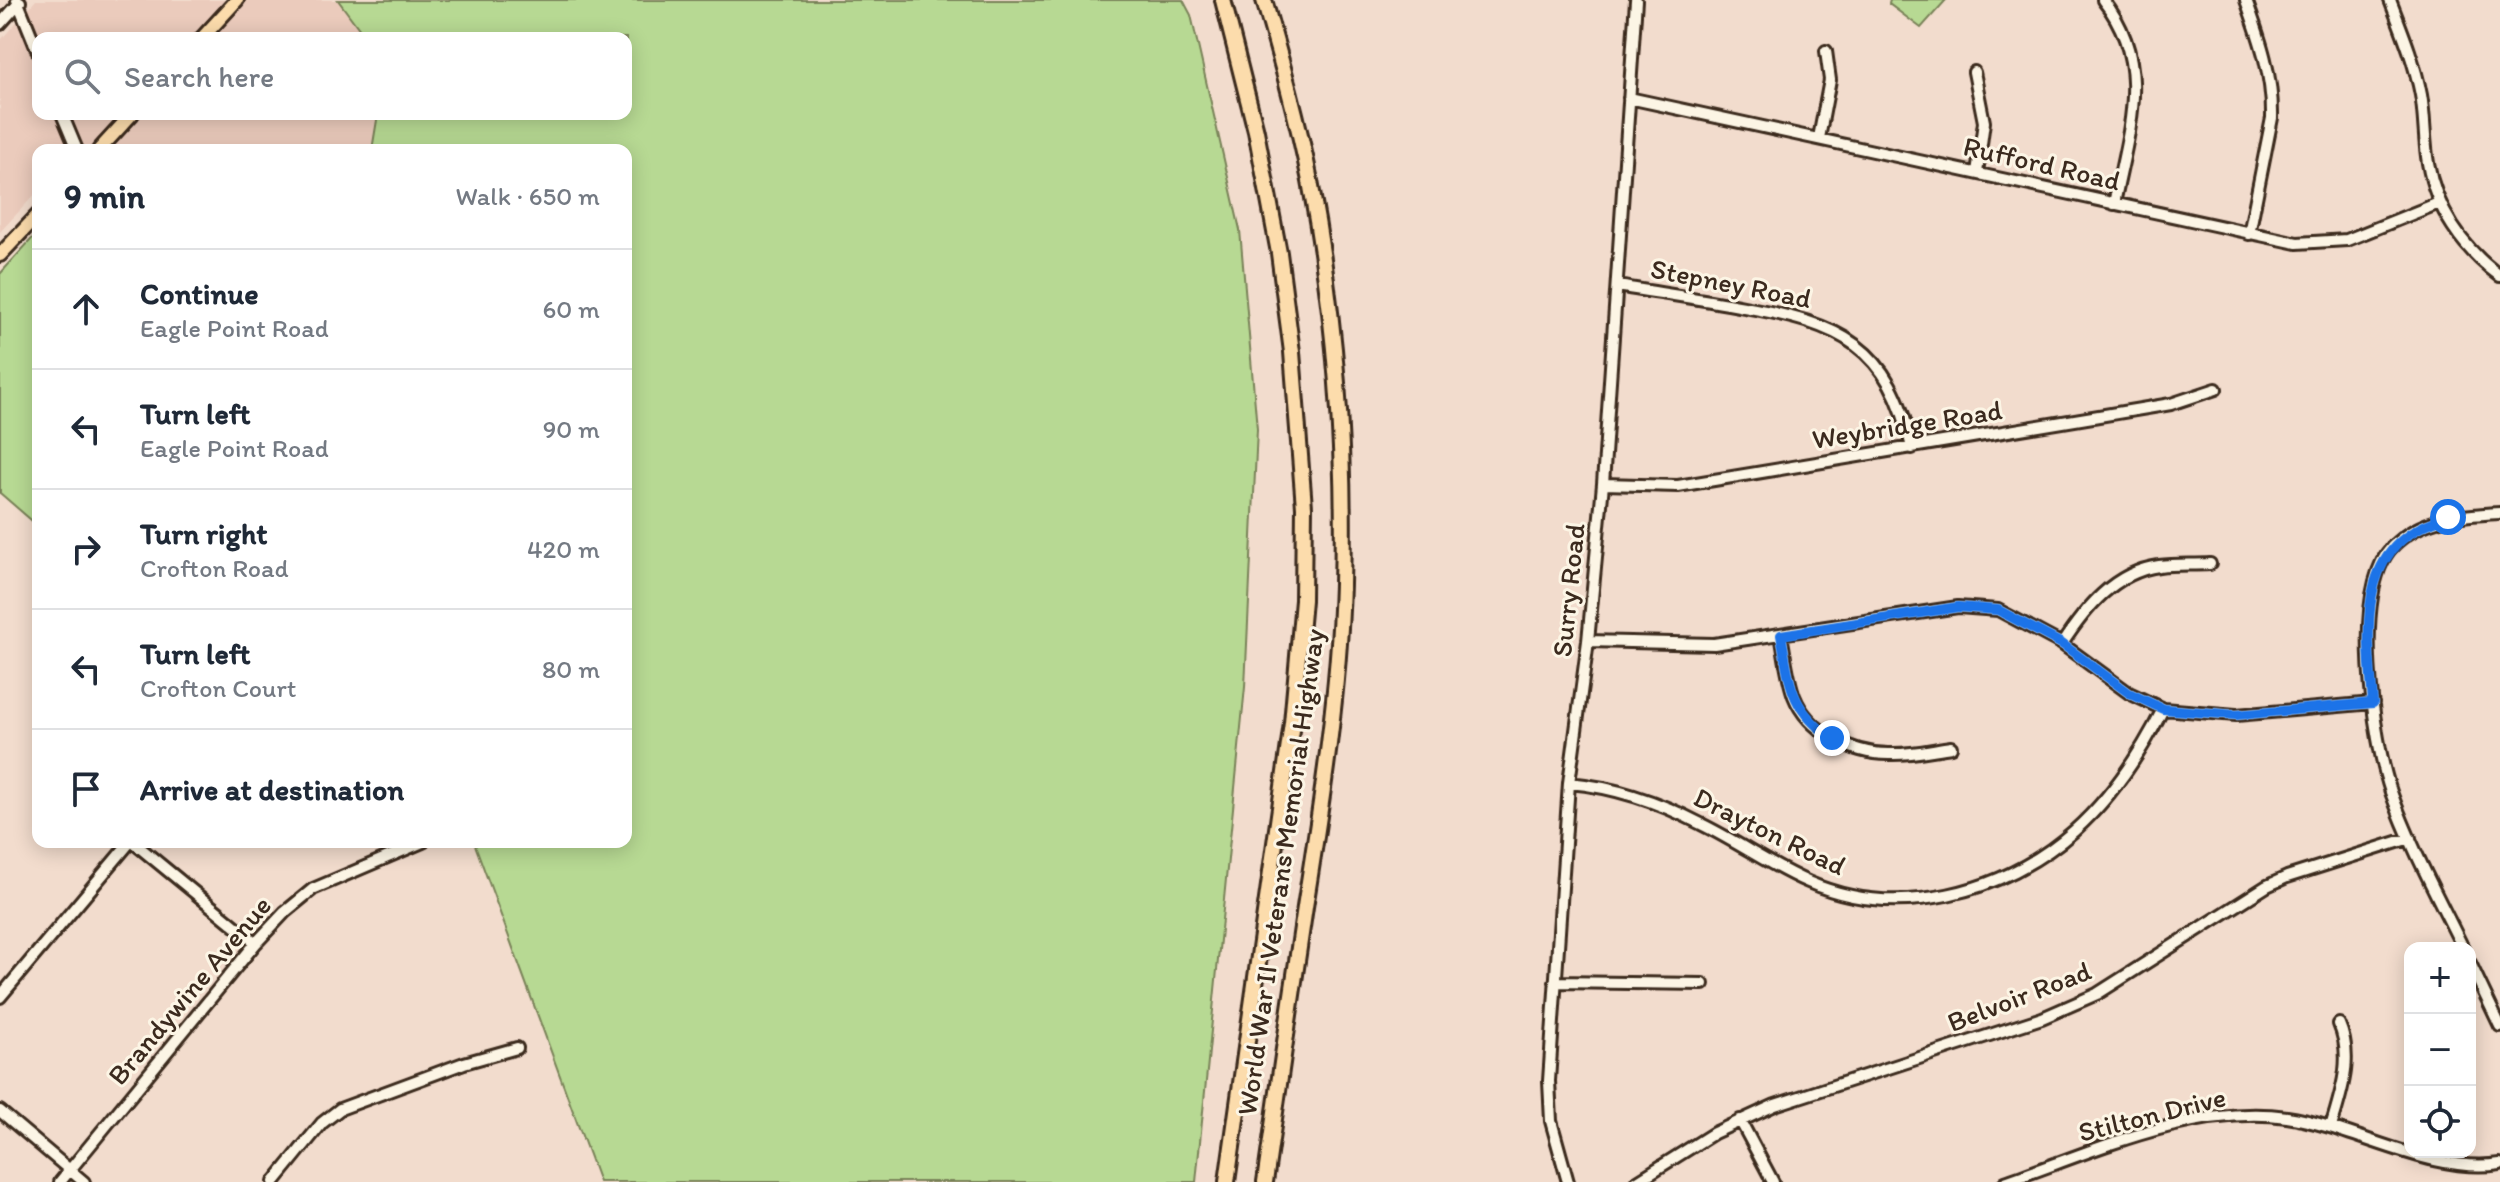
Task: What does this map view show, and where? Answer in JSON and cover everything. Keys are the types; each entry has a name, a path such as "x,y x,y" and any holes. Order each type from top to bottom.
{"highway":[{"name":"World War II Veterans Memorial Highway","path":"1223,0 1256,131 1279,253 1292,352 1304,507 1303,600 1292,723 1227,1182"},
{"name":"World War II Veterans Memorial Highway","path":"1264,0 1303,150 1324,266 1337,380 1343,526 1335,686 1265,1182"}],"main road":[{"path":"208,32 237,0"},
{"path":"104,144 126,120"},
{"path":"0,255 32,221"}],"street":[{"name":"Surry Road","path":"1568,1182 1551,1121 1549,1081 1569,783 1588,641 1603,484 1636,0"},
{"path":"2103,0 2126,38 2134,72 2133,109 2114,204"},
{"path":"2246,0 2268,68 2273,103 2249,234"},
{"path":"2390,0 2416,73 2428,161 2439,203 2466,245 2500,276"},
{"path":"0,24 19,1"},
{"path":"19,1 32,36"},
{"path":"1819,138 1830,80 1826,51"},
{"path":"1974,72 1984,122 1977,173"},
{"name":"Rufford Road","path":"1629,98 2297,243 2347,240 2439,203"},
{"path":"64,120 74,144"},
{"name":"Stepney Road","path":"1617,286 1813,322 1843,337 1872,360 1892,386 1905,417 1912,448"},
{"name":"Weybridge Road","path":"1603,484 1678,486 2171,404 2216,389"},
{"path":"2460,942 2410,838 2385,771 2373,703 2369,632 2371,601 2374,584 2389,551 2405,536 2433,521 2448,517 2500,513"},
{"path":"2062,644 2101,595 2127,576 2158,566 2210,564"},
{"path":"1588,641 1714,644 1958,607 1998,610 2062,644 2129,693 2163,709 2236,715 2373,703"},
{"path":"1781,635 1790,683 1801,711 1832,738 1850,746 1885,754 1951,747"},
{"name":"Drayton Road","path":"1569,783 1604,788 1667,809 1700,823 1776,867 1831,891 1876,899 1923,899 1985,885 2037,858 2074,831 2119,781 2153,730 2163,709"},
{"name":"Belvoir Road","path":"1636,1182 1740,1120 1788,1101 2067,1008 2120,982 2267,886 2410,838"},
{"path":"0,997 126,848"},
{"path":"138,848 256,943"},
{"name":"Brandywine Avenue","path":"60,1182 256,943 285,912 313,889 409,848"},
{"path":"2476,976 2500,1026"},
{"path":"1555,982 1703,984"},
{"path":"2331,1127 2347,1059 2339,1024"},
{"path":"274,1182 322,1123 340,1109 464,1063 517,1048"},
{"path":"0,1111 84,1182"},
{"name":"Stilton Drive","path":"2005,1182 2148,1133 2216,1117 2263,1115 2331,1127 2446,1162 2483,1167 2500,1164"},
{"path":"1740,1120 1773,1182"}],"shaded area":[{"path":"36,0 338,0 362,32 32,32 32,120 377,120 373,144 32,144 32,197 0,232 0,41"}],"green space":[{"path":"338,0 1183,0 1191,15 1240,230 1257,429 1245,687 1196,1182 599,1182 476,848 632,848 632,144 373,144 377,120 632,120 632,32 362,32"},
{"path":"1890,0 1946,0 1921,28 1889,4"},
{"path":"32,239 32,521 0,493 0,274"}],"route":[{"path":"1832,738 1801,711 1790,683 1781,635 1958,607 1998,610 2062,644 2129,693 2163,709 2236,715 2373,703 2369,632 2371,601 2380,567 2389,551 2405,536 2433,521 2448,517"}]}
